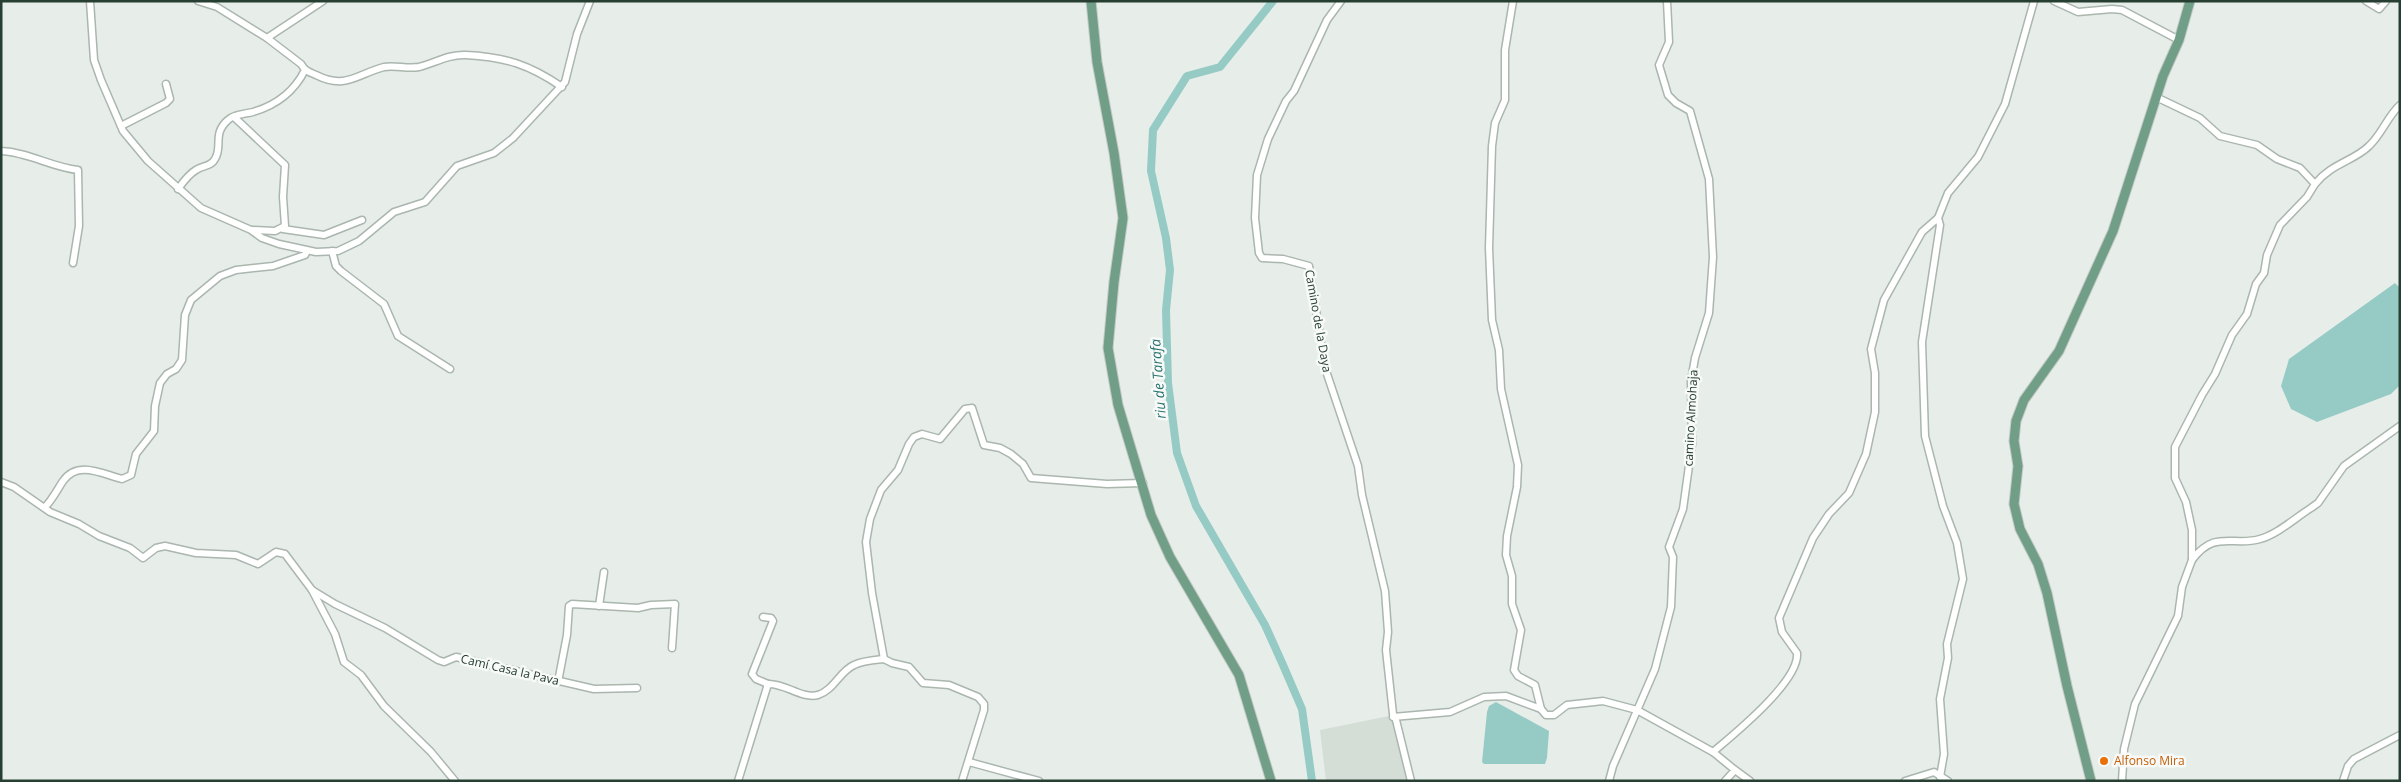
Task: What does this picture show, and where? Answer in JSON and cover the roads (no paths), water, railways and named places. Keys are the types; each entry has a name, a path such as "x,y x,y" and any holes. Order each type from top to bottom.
{"main road":[{"path":"1091,1 1097,62 1114,153 1123,218 1114,282 1108,348 1118,405 1143,483 1151,515 1170,557 1239,675 1271,781"},
{"path":"2092,781 2067,686 2047,593 2038,564 2020,529 2014,504 2018,466 2014,441 2016,421 2024,400 2058,351 2113,231 2156,97 2179,40 2190,1"}],"street":[{"path":"90,1 94,60 106,94 121,126 148,160 201,208 251,230 262,238 307,251 338,251 359,241 394,212 425,202 457,166 494,153 528,124 547,100 562,87 590,1"},
{"path":"198,1 217,7 267,38 301,64 305,70 332,81 347,81 384,67 418,67 449,57 466,55 520,63 537,70 543,76 562,87"},
{"path":"267,38 323,1"},
{"name":"Camino de la Daya","path":"1341,1 1327,20 1268,139 1257,175 1255,218 1259,253 1262,258 1283,259 1310,266 1325,368 1358,466 1362,495 1385,591 1388,632 1386,650 1393,717 1396,720 1411,781"},
{"path":"1513,1 1505,50 1505,100 1495,123 1492,146 1489,248 1492,320 1499,350 1501,389 1518,465 1517,487 1506,536 1506,555 1512,576 1512,604 1521,630 1514,670 1518,676 1535,685 1541,709 1546,715 1554,715 1567,705 1603,701 1637,710 1713,752 1750,781"},
{"name":"camino Almohaja","path":"1609,781 1613,766 1655,669 1671,607 1673,557 1670,547 1683,509 1692,444 1691,381 1695,358 1709,313 1713,257 1709,179 1690,111 1676,103 1668,95 1660,65 1669,42 1667,1"},
{"path":"1713,752 1743,728 1763,707 1782,684 1797,660 1796,649 1781,629 1780,615 1818,529 1849,492 1863,461 1874,421 1875,380 1871,349 1880,309 1888,291 1922,232 1938,218 1944,199 1974,163 2005,104 2034,1"},
{"path":"2054,1 2078,12 2112,8 2122,10 2179,40"},
{"path":"2366,1 2379,9 2386,1"},
{"path":"178,189 196,170 214,162 218,153 217,139 226,122 287,96 297,87 305,70"},
{"path":"121,126 166,103 170,99 166,84"},
{"path":"2156,97 2200,118 2220,136 2257,145 2277,159 2300,168 2315,184"},
{"path":"2122,781 2125,743 2135,704 2178,616 2182,587 2192,560 2192,530 2186,502 2175,478 2175,447 2215,374 2232,336 2247,314 2256,284 2264,273 2267,255 2280,225 2331,168 2369,147 2392,112 2400,105"},
{"path":"234,117 285,165 283,197 286,221 283,228"},
{"path":"1,151 15,152 56,167 78,170 79,226 74,263"},
{"path":"1938,218 1940,225 1922,342 1925,436 1943,506 1957,543 1963,578 1947,644 1948,658 1940,699 1944,754 1940,777"},
{"path":"251,230 275,231 283,228 324,235 362,220"},
{"path":"332,250 336,266 384,304 398,336 450,369"},
{"path":"45,507 54,498 65,479 74,471 86,469 122,479 131,475 136,454 154,431 155,406 160,383 167,374 176,369 182,360 187,308 194,296 228,272 273,266 305,255 307,251"},
{"path":"884,658 872,593 866,542 870,519 881,490 898,470 909,444 914,438 922,434 940,439 965,409 972,408 984,445 1000,448 1011,454 1023,464 1031,478 1107,484 1143,483"},
{"path":"2192,560 2203,548 2216,542 2259,540 2311,508 2318,503 2344,466 2400,426"},
{"path":"1,482 14,487 50,512 79,524 99,536 130,548 143,558 156,548 165,546 196,553 236,555 258,564 278,551 285,554 312,590 335,634 344,662 361,676 384,706 431,752 455,781"},
{"path":"599,606 604,572"},
{"name":"Camí Casa la Pava","path":"312,590 335,604 386,628 444,662 456,657 594,689 637,688"},
{"path":"558,682 567,634 569,606 572,604 638,608 651,605 675,604 672,648"},
{"path":"763,617 771,618 773,621 752,674 756,679 768,684 776,683 811,695 818,694 832,685 853,665 884,658 892,663 909,667 923,683 950,685 982,700 984,710 962,781"},
{"path":"738,781 768,684"},
{"path":"1393,717 1450,712 1484,697 1506,696 1541,709"},
{"path":"2343,781 2348,766 2354,759 2400,735"},
{"path":"969,762 1039,781"},
{"path":"1725,781 1735,770"},
{"path":"1905,781 1934,772 1948,781"}],"water":[{"path":"2395,283 2400,288 2400,385 2391,394 2317,422 2291,409 2281,386 2289,359"},
{"path":"1496,702 1549,731 1545,764 1484,764 1482,762 1487,712 1489,706"}],"waterway":[{"name":"riu de Tarafa","path":"1273,1 1220,67 1187,76 1153,130 1151,171 1166,238 1170,270 1166,310 1168,383 1177,453 1196,506 1265,625 1302,709 1312,781"}],"place":[{"name":"Alfonso Mira","path":"2104,761"}]}
